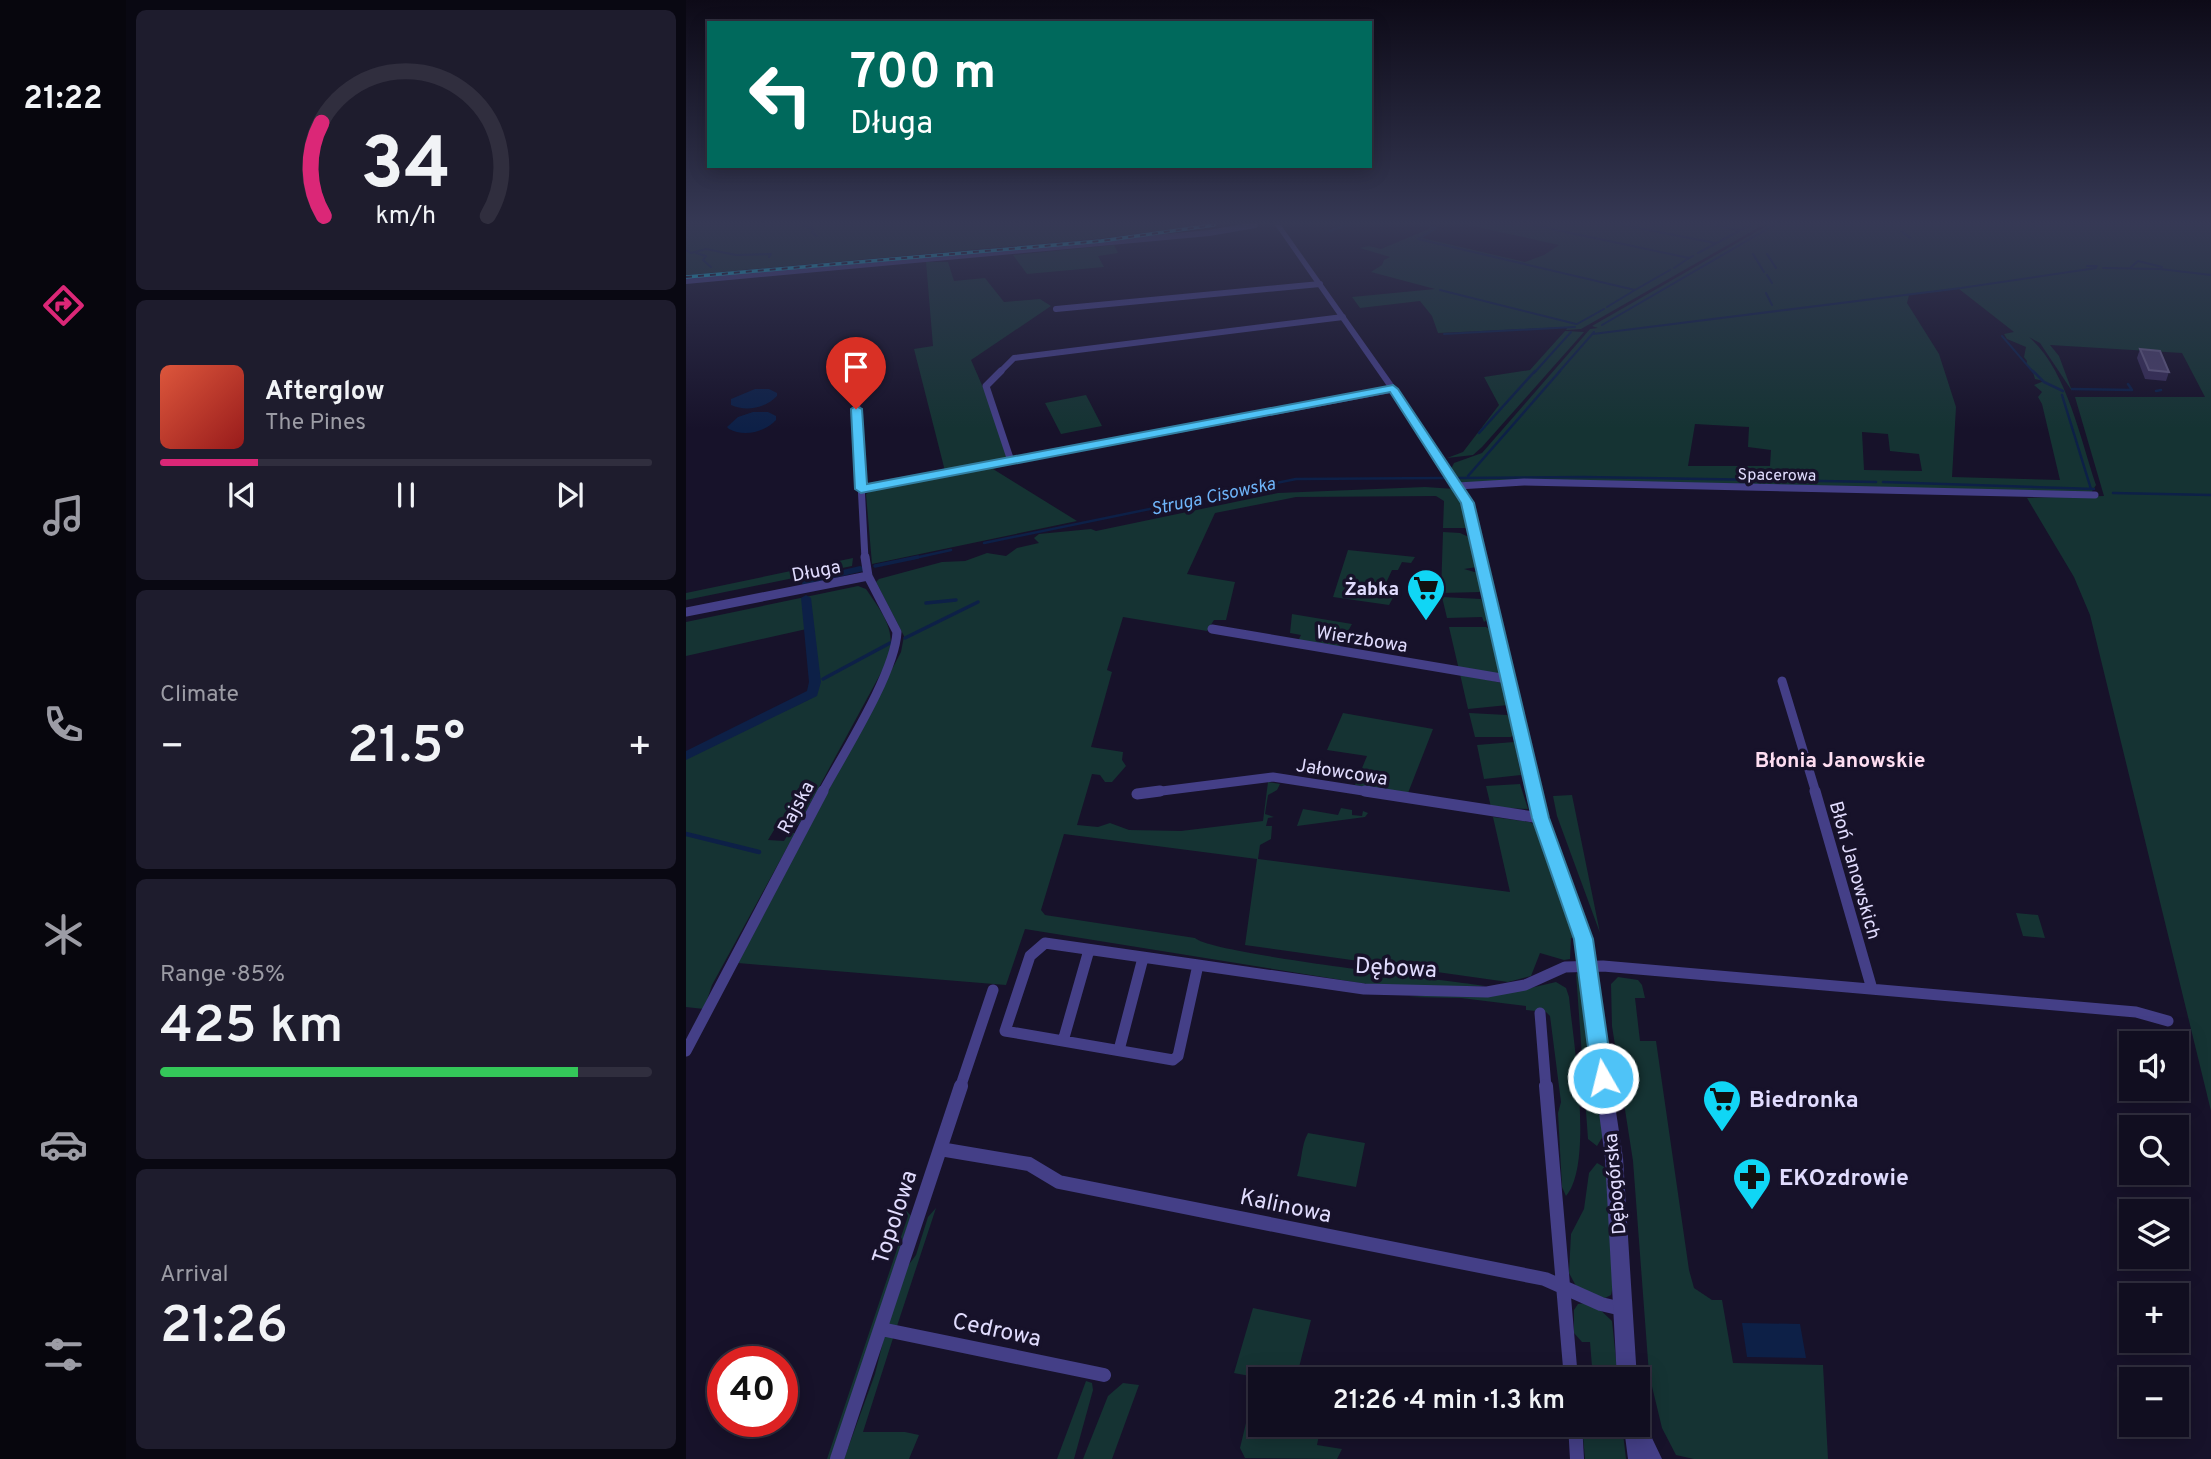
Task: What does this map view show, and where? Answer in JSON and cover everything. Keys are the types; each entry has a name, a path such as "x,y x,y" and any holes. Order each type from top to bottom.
{"street":[{"path":"1056,309 1224,293"},
{"name":"Dębogórska","path":"1326,293 1468,503 1540,818 1577,918 1588,966 1614,1158 1626,1367"},
{"path":"1011,461 986,386 1014,358 1343,317"},
{"name":"Długa","path":"686,612 868,576 863,545 853,360"},
{"path":"861,489 1393,389"},
{"name":"Spacerowa","path":"1458,486 1538,483 2095,495"},
{"name":"Rajska","path":"686,1051 894,654 897,632 868,576"},
{"name":"Wierzbowa","path":"1212,629 1507,679"},
{"name":"Błoń Janowskich","path":"1782,681 1816,789 1825,831 1872,989"},
{"name":"Jałowcowa","path":"1137,794 1273,778 1540,818"},
{"name":"Dębowa","path":"1198,965 1178,1056 1173,1060 1005,1031 1030,956 1045,943 1143,958 1198,965 1364,989 1487,992 1525,985 1565,967 1588,966"},
{"path":"1063,1041 1089,950"},
{"path":"1119,1051 1143,958"},
{"path":"1588,966 2136,1012 2168,1021"},
{"name":"Topolowa","path":"837,1459 993,990"},
{"path":"1540,1013 1570,1367"},
{"name":"Kalinowa","path":"940,1149 1029,1164 1059,1182 1545,1279 1601,1304 1622,1309"},
{"name":"Cedrowa","path":"881,1329 1104,1375"},
{"path":"1575,1437 1577,1459"},
{"path":"1635,1437 1638,1459"},
{"path":"1641,1437 1652,1459"}],"green space":[{"path":"929,293 997,293 1004,302 1040,299 1051,306 971,360 1016,463 993,469 1077,521 872,564 866,494 878,488 946,475 914,349 933,346"},
{"path":"1393,293 1644,293 1581,329 1566,330 1568,327 1438,333 1432,316 1420,301 1360,308 1352,297"},
{"path":"1649,293 1925,293 1909,295 1907,303 1939,354 1956,407 1952,477 2060,480 2038,397 2042,392 2034,385 2044,381 2035,379 2032,369 2026,365 2026,347 2007,339 2004,334 2014,332 1964,293 2211,293 2211,1111 2090,615 2074,577 2027,498 2104,496 2075,397 2205,397 2182,353 2050,345 2059,356 2072,391 2040,343 2029,337 2053,367 2071,406 2096,485 2091,493 1571,481 1485,481 1462,484 1451,469 1454,463 1482,453 1590,329 1598,328 1592,326","holes":["1695,424 1749,427 1748,447 1771,450 1770,466 1688,466","1862,432 1888,434 1890,451 1919,454 1922,471 1864,470"]},
{"path":"1565,331 1584,332 1482,447 1473,455 1447,458 1463,452 1499,405 1484,377 1530,370"},
{"path":"1086,395 1102,426 1061,434 1045,403"},
{"path":"1425,487 1455,489 1464,509 1468,528 1443,528 1444,501 1436,496 1296,497 1215,513 1187,574 1235,582 1226,620 1214,620 1207,631 1123,617 1107,670 1112,672 1091,747 1123,752 1122,760 1126,766 1112,782 1105,782 1100,775 1092,774 1077,825 1098,827 1110,823 1129,830 1181,831 1263,821 1268,782 1280,784 1277,790 1268,795 1265,814 1274,817 1268,818 1266,826 1272,826 1271,839 1260,845 1258,859 1510,892 1493,817 1530,822 1536,826 1576,937 1571,938 1570,959 1564,960 1540,953 1531,976 1508,982 1245,945 1257,859 1064,834 1041,910 1045,915 1195,938 1210,944 1284,959 1486,986 1379,986 1025,929 1006,985 738,963 901,652 904,636 876,582 879,579 942,562 965,561 987,553 1006,556 1017,548 1039,543 1034,538 1039,534 1091,529 1096,531 1278,493"},
{"path":"1443,532 1460,533 1471,538 1477,567 1464,569 1478,573 1481,592 1441,593"},
{"path":"1348,550 1415,557 1411,563 1402,562 1398,570 1392,570 1386,583 1400,585 1389,605 1333,597"},
{"path":"853,558 852,566 686,600 686,593"},
{"path":"858,586 866,589 886,621 891,638 889,658 799,824 792,828 792,824 777,825 768,840 784,841 789,833 795,833 712,985 704,1009 686,1007 686,758 808,700 818,689 811,628 686,656 686,622"},
{"path":"1442,597 1481,599 1489,618 1484,622 1482,617 1447,618"},
{"path":"1292,614 1352,624 1338,649 1297,643 1301,635 1290,633"},
{"path":"1449,627 1486,627 1492,630 1500,674 1459,670"},
{"path":"1460,674 1502,683 1508,705 1468,709"},
{"path":"1343,713 1433,729 1408,793 1355,785 1367,756 1327,750"},
{"path":"1469,713 1507,715 1512,719 1515,733 1511,737 1475,737"},
{"path":"1514,742 1521,775 1484,779 1477,745"},
{"path":"1520,784 1528,809 1491,807 1486,786"},
{"path":"1572,795 1600,933 1557,816 1553,796"},
{"path":"1341,808 1352,810 1352,815 1362,816 1363,811 1368,813 1365,817 1297,826 1303,809 1338,815"},
{"path":"2016,913 2038,915 2045,938 2023,936"},
{"path":"1576,973 1583,979 1603,1136 1597,1146 1588,1139"},
{"path":"1618,977 1638,980 1642,985 1645,998 1635,998 1640,1041 1656,1041 1689,1270 1694,1288 1712,1300 1722,1300 1733,1363 1823,1365 1828,1459 1694,1459 1676,1455 1662,1428 1648,1367 1633,1161 1612,1026 1611,984"},
{"path":"1556,982 1566,988 1569,997 1579,1101 1579,1157 1574,1180 1566,1196 1562,1187 1558,1113 1561,1102 1550,1016 1546,1012 1526,1010 1526,1006 1461,998 1408,997 1522,990"},
{"path":"1308,1133 1365,1143 1356,1187 1297,1176"},
{"path":"1597,1163 1604,1167 1607,1173 1613,1286 1611,1295 1601,1300 1576,1286 1569,1273 1571,1234 1584,1209 1589,1173"},
{"path":"936,1208 897,1326 888,1325 907,1267 916,1255 928,1217"},
{"path":"905,1209 911,1216 841,1428 830,1459 827,1459 908,1216"},
{"path":"1578,1304 1594,1304 1612,1321 1617,1367 1592,1367 1590,1342 1582,1342 1574,1333 1574,1310"},
{"path":"1253,1308 1311,1320 1299,1367 1248,1367 1248,1376 1234,1373"},
{"path":"885,1334 894,1335 863,1432 905,1432 919,1435 909,1459 844,1459 875,1374"},
{"path":"1086,1381 1092,1383 1093,1390 1074,1459 1057,1459"},
{"path":"1123,1383 1139,1385 1112,1459 1083,1459 1108,1396"},
{"path":"1248,1415 1248,1437 1319,1437 1317,1445 1342,1449 1337,1459 1245,1458 1240,1448"},
{"path":"1583,1437 1623,1437 1626,1459 1585,1459"}],"water":[{"path":"755,389 769,389 777,393 777,396 756,408 731,405 731,399"},
{"path":"753,412 768,412 776,416 776,420 766,428 754,432 741,433 727,427 738,417"},
{"path":"1742,1323 1800,1324 1806,1358 1747,1357"}],"building":[{"path":"2140,349 2160,351 2169,372 2149,370"}],"waterway":[{"path":"1452,293 1576,324"},
{"path":"1607,307 1630,293"},
{"name":"Struga Cisowska","path":"1602,325 1657,293"},
{"path":"1766,293 1772,305"},
{"path":"1593,334 1920,293"},
{"path":"1577,324 1604,309"},
{"path":"1444,334 1575,327"},
{"path":"1534,373 1571,332"},
{"name":"Struga Cisowska","path":"1558,373 1594,332"},
{"path":"2002,336 2034,373"},
{"path":"1479,433 1535,371"},
{"name":"Struga Cisowska","path":"1468,476 1560,371"},
{"path":"2033,371 2044,382 2063,391"},
{"path":"2072,389 2132,390 2128,384"},
{"path":"2156,391 2161,390"},
{"path":"2062,395 2091,489"},
{"path":"1459,478 1584,477 1876,482"},
{"name":"Struga Cisowska","path":"984,543 1296,479 1445,478"},
{"path":"1883,482 2091,489"},
{"path":"2113,493 2211,495"},
{"name":"Struga Cisowska","path":"910,559 951,550"},
{"name":"Struga Cisowska","path":"875,566 918,557"},
{"name":"Struga Cisowska","path":"807,584 807,581 860,569"},
{"path":"686,756 813,693 815,682 806,598"},
{"path":"926,603 956,600"},
{"path":"905,638 978,602"},
{"path":"823,679 890,643"},
{"path":"686,834 759,852"}],"place":[{"name":"Żabka","path":"1426,622"},
{"name":"Biedronka","path":"1722,1133"},
{"name":"EKOzdrowie","path":"1752,1211"}],"district":[{"name":"Błonia Janowskie","path":"1840,760"}],"route":[{"path":"856,409 861,489 1393,389 1468,503 1540,818 1583,939 1603,1078"}]}
